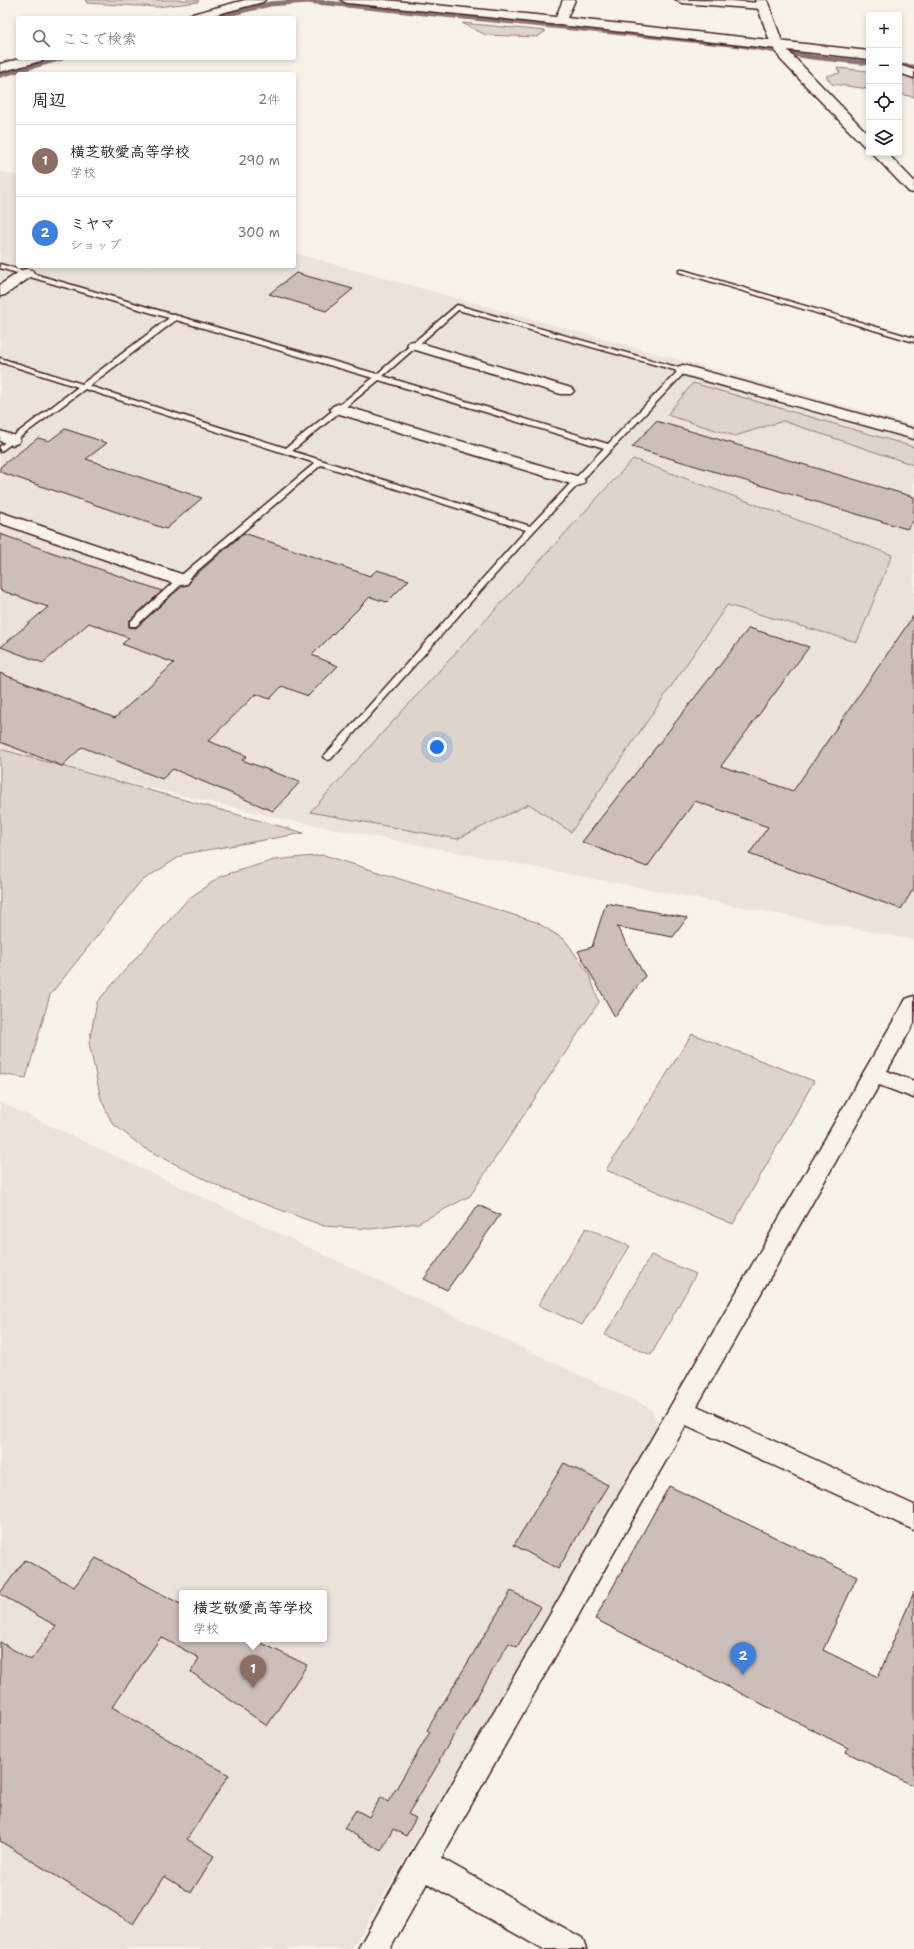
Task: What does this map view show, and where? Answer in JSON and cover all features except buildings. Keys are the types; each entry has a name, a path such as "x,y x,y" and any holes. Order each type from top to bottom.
{"street":[{"path":"197,16 259,0"},
{"path":"347,0 488,13 866,55"},
{"path":"488,13 493,0"},
{"path":"560,21 569,0"},
{"path":"682,0 761,3 777,44 786,57 866,140"},
{"path":"786,57 866,66"},
{"path":"902,59 914,61"},
{"path":"0,68 30,60"},
{"path":"902,69 914,70"},
{"path":"902,70 914,74"},
{"path":"882,156 914,190"},
{"path":"0,292 27,273"},
{"path":"414,345 566,391"},
{"path":"683,370 914,434"},
{"path":"338,409 577,481"},
{"path":"0,517 181,580"},
{"path":"373,1949 914,1004"},
{"path":"874,1075 914,1090"},
{"path":"681,1411 914,1518"},
{"path":"422,1863 570,1949"}],"lane":[{"path":"0,266 378,376 609,447"},
{"path":"681,271 914,340"},
{"path":"287,451 378,376 457,307 683,370 531,529 328,757"},
{"path":"4,442 84,387 175,317"},
{"path":"0,360 531,529"},
{"path":"134,624 181,580 320,462"}],"shaded area":[{"path":"85,0 199,0 198,2 157,7 87,3"},
{"path":"462,23 546,31 537,37 486,35"},
{"path":"837,68 866,71 866,89 832,84 826,76 840,73"},
{"path":"902,74 914,75 914,97 902,95"},
{"path":"0,171 16,175 16,268 296,268 296,254 914,425 914,940 283,819 0,753"},
{"path":"693,383 914,447 914,465 783,421 735,436 667,415"},
{"path":"633,459 892,555 857,642 727,605 571,832 529,804 457,839 310,812"},
{"path":"0,749 304,833 184,854 140,882 50,995 26,1078 0,1074"},
{"path":"324,855 536,922 565,940 589,974 599,1002 470,1196 418,1223 371,1229 324,1226 224,1189 144,1148 112,1123 101,1099 89,1043 97,1002 188,899 221,876 274,860"},
{"path":"692,1034 814,1081 733,1224 606,1170"},
{"path":"0,1102 650,1408 660,1427 352,1949 0,1949"},
{"path":"586,1228 630,1246 582,1325 538,1305"},
{"path":"651,1255 696,1274 651,1355 605,1335"}],"waterway":[{"path":"219,16 270,4 307,1 740,45 812,57 866,63"},
{"path":"0,75 55,60"},
{"path":"902,66 914,67"}],"place":[{"name":"ミヤマ","path":"743,1675"},
{"name":"横芝敬愛高等学校","path":"253,1688"}]}
